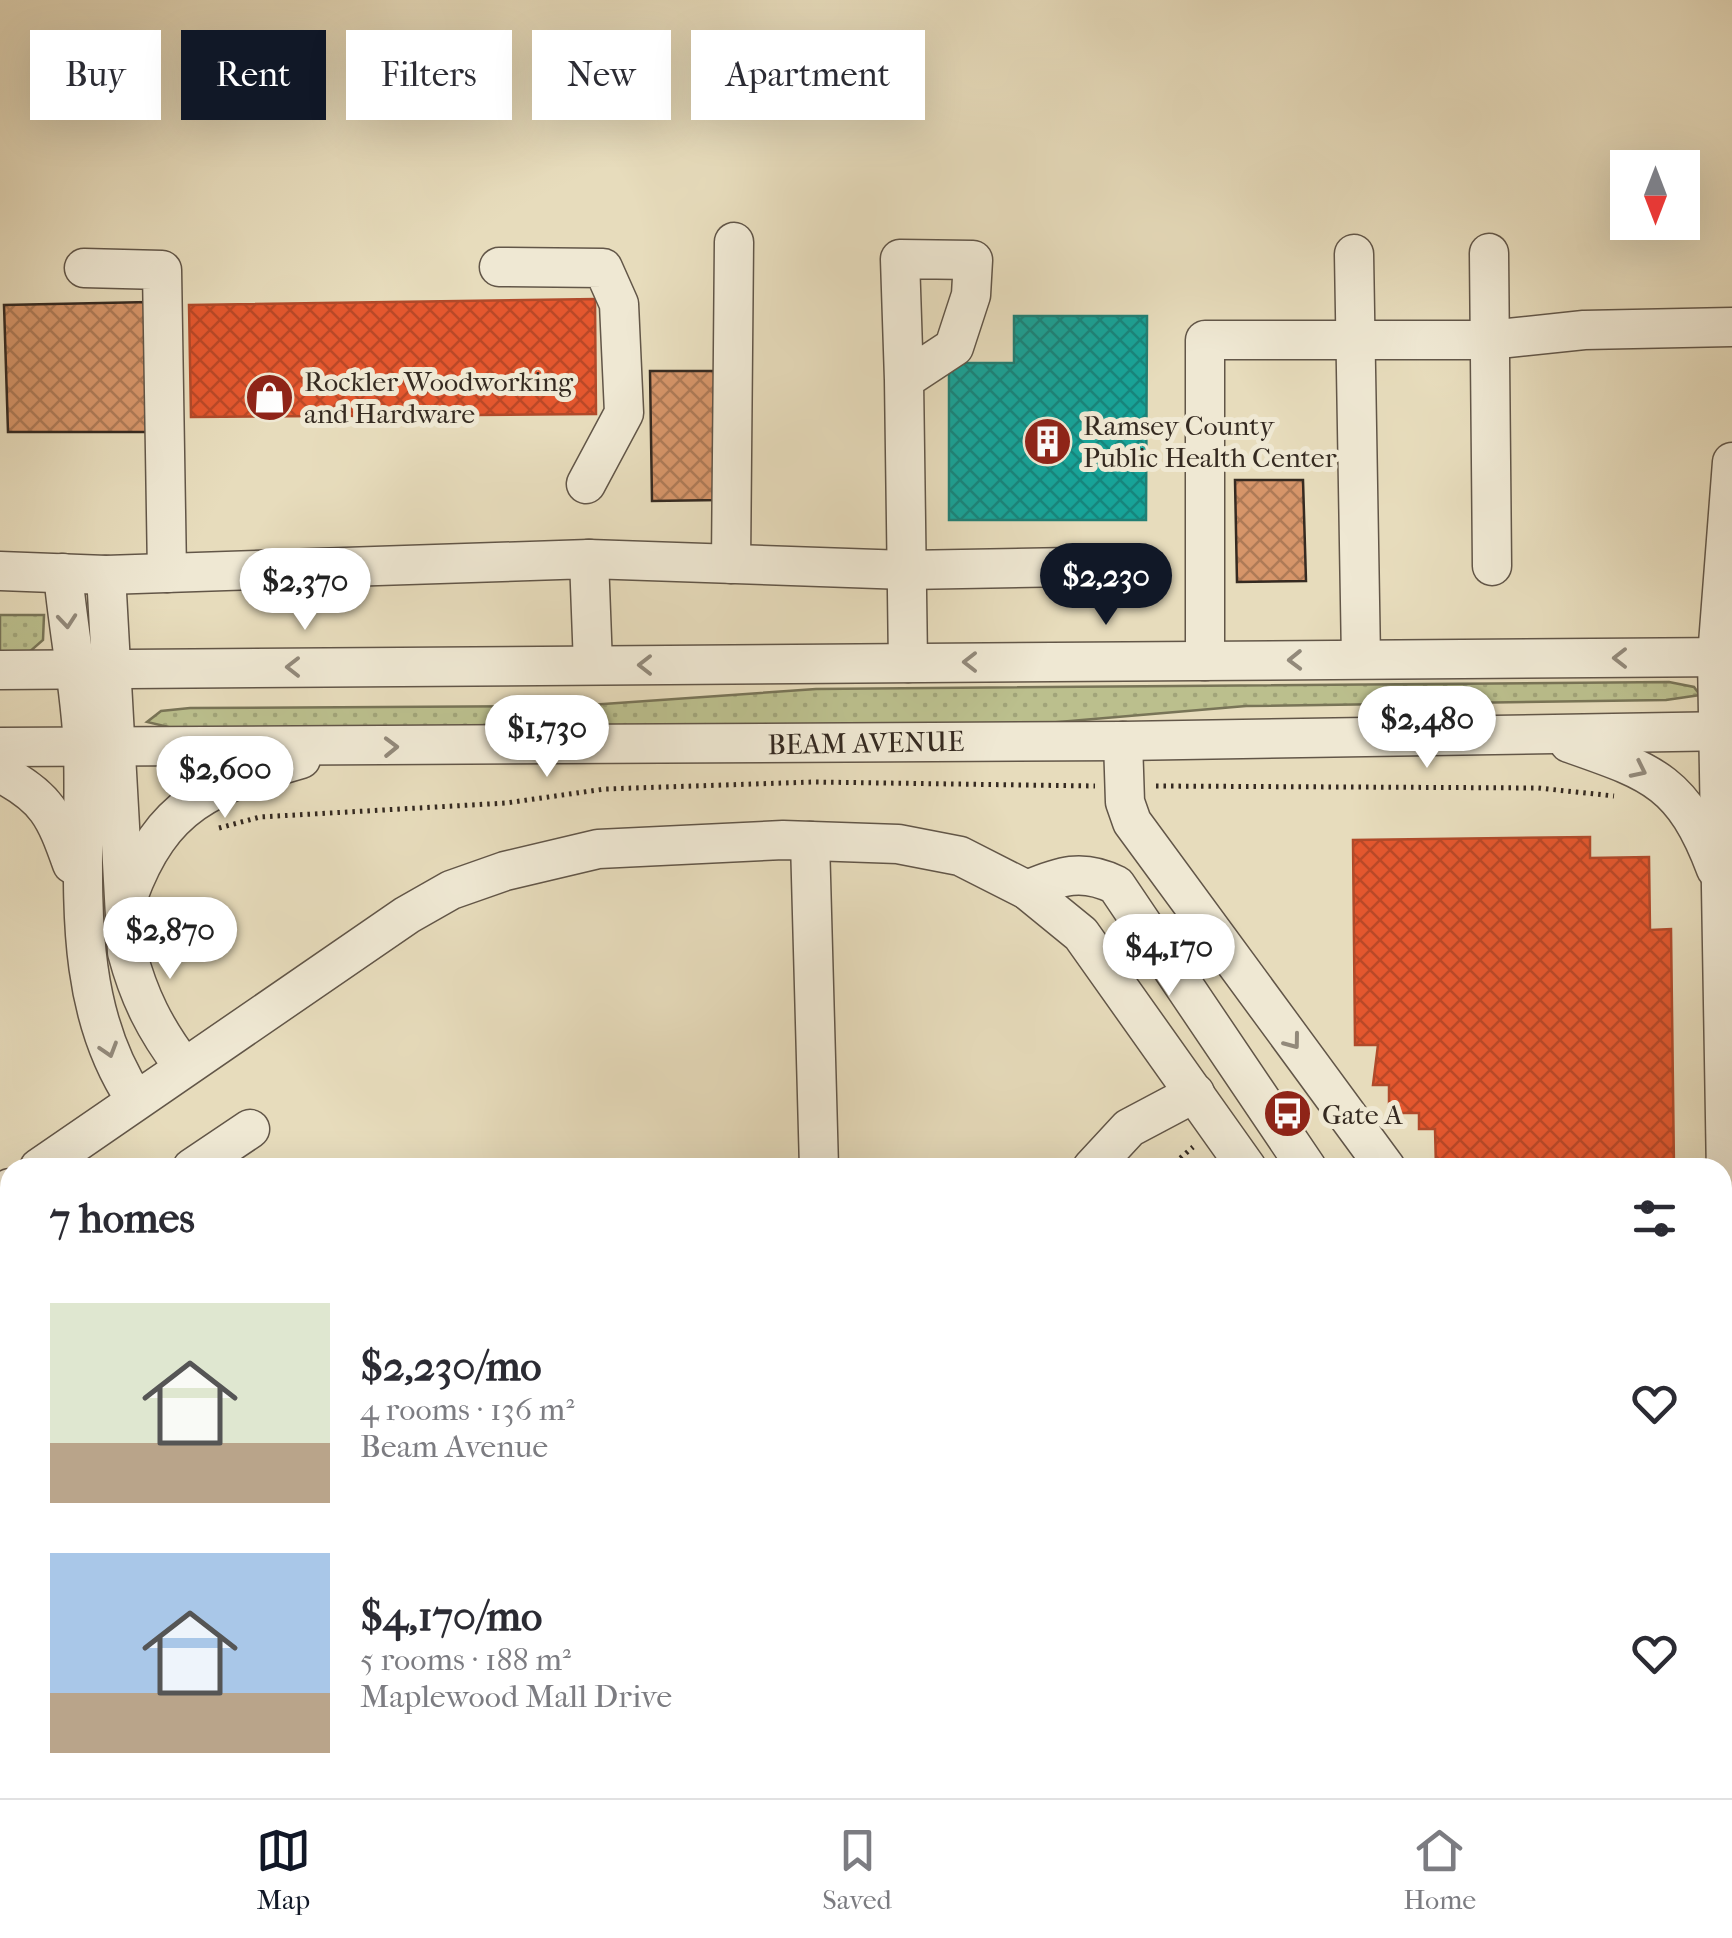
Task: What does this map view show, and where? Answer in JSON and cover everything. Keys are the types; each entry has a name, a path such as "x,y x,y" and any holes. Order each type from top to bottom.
{"street":[{"path":"731,564 734,242"},
{"path":"1489,253 1492,566"},
{"path":"1354,254 1361,660"},
{"path":"498,267 603,268 619,304 624,413 586,484"},
{"path":"84,268 162,270 167,572"},
{"path":"1205,661 1205,340 1489,340 1584,330 1732,328"},
{"path":"904,380 908,663"},
{"path":"1724,1158 1720,880 1732,462"},
{"path":"589,560 593,665"},
{"path":"0,571 106,574 589,560 906,570 1127,566"},
{"path":"63,572 72,669 101,746 122,913 138,995 156,1030 183,1066"},
{"path":"106,574 114,668 83,893 83,931 97,1011 112,1064 135,1099"},
{"path":"0,670 1725,657"},
{"name":"BEAM AVENUE","path":"0,747 1123,741 1725,731"},
{"path":"1548,736 1622,762 1667,784 1706,841 1720,880"},
{"path":"1116,886 1115,851 1128,804 1123,741"},
{"path":"122,913 137,871 161,829 212,788 338,748"},
{"path":"0,773 33,791 55,815 83,893"},
{"path":"1128,804 1379,1158"},
{"path":"52,1158 407,915 451,890 505,871 598,849 683,841 810,841 898,844 960,856 1026,890 1082,934 1240,1158"},
{"path":"810,841 818,1158"},
{"path":"1026,890 1070,873 1099,877 1116,886 1300,1158"},
{"path":"1101,1158 1129,1128 1194,1093"},
{"path":"207,1158 250,1130"}],"path":[{"path":"204,832 260,817 506,803 604,789 813,782 1128,804 1538,788 1630,796"}],"green space":[{"path":"0,615 44,615 43,640 27,654 0,654"},
{"path":"1669,682 1694,687 1700,695 1666,700 1246,706 1035,724 181,730 147,722 161,711 190,708 575,706 816,689"}],"building: Shops":[{"path":"595,299 596,414 191,417 189,305"},
{"path":"1590,837 1590,858 1649,857 1650,930 1671,929 1674,1158 1436,1158 1435,1129 1419,1129 1419,1113 1389,1113 1389,1085 1373,1085 1378,1045 1355,1045 1353,840"}],"building: Public":[{"name":"Ramsey County Public Health Center","path":"1014,316 1147,316 1146,520 949,520 949,363 1014,363"}],"building: Other":[{"path":"149,302 149,432 8,432 4,305"},
{"path":"650,371 718,371 720,500 652,501"},
{"path":"1235,480 1303,480 1306,581 1237,582"}],"place":[{"name":"Rockler Woodworking and Hardware","path":"269,397"},
{"name":"Ramsey County Public Health Center","path":"1048,441"},
{"name":"Gate A","path":"1287,1114"}]}
